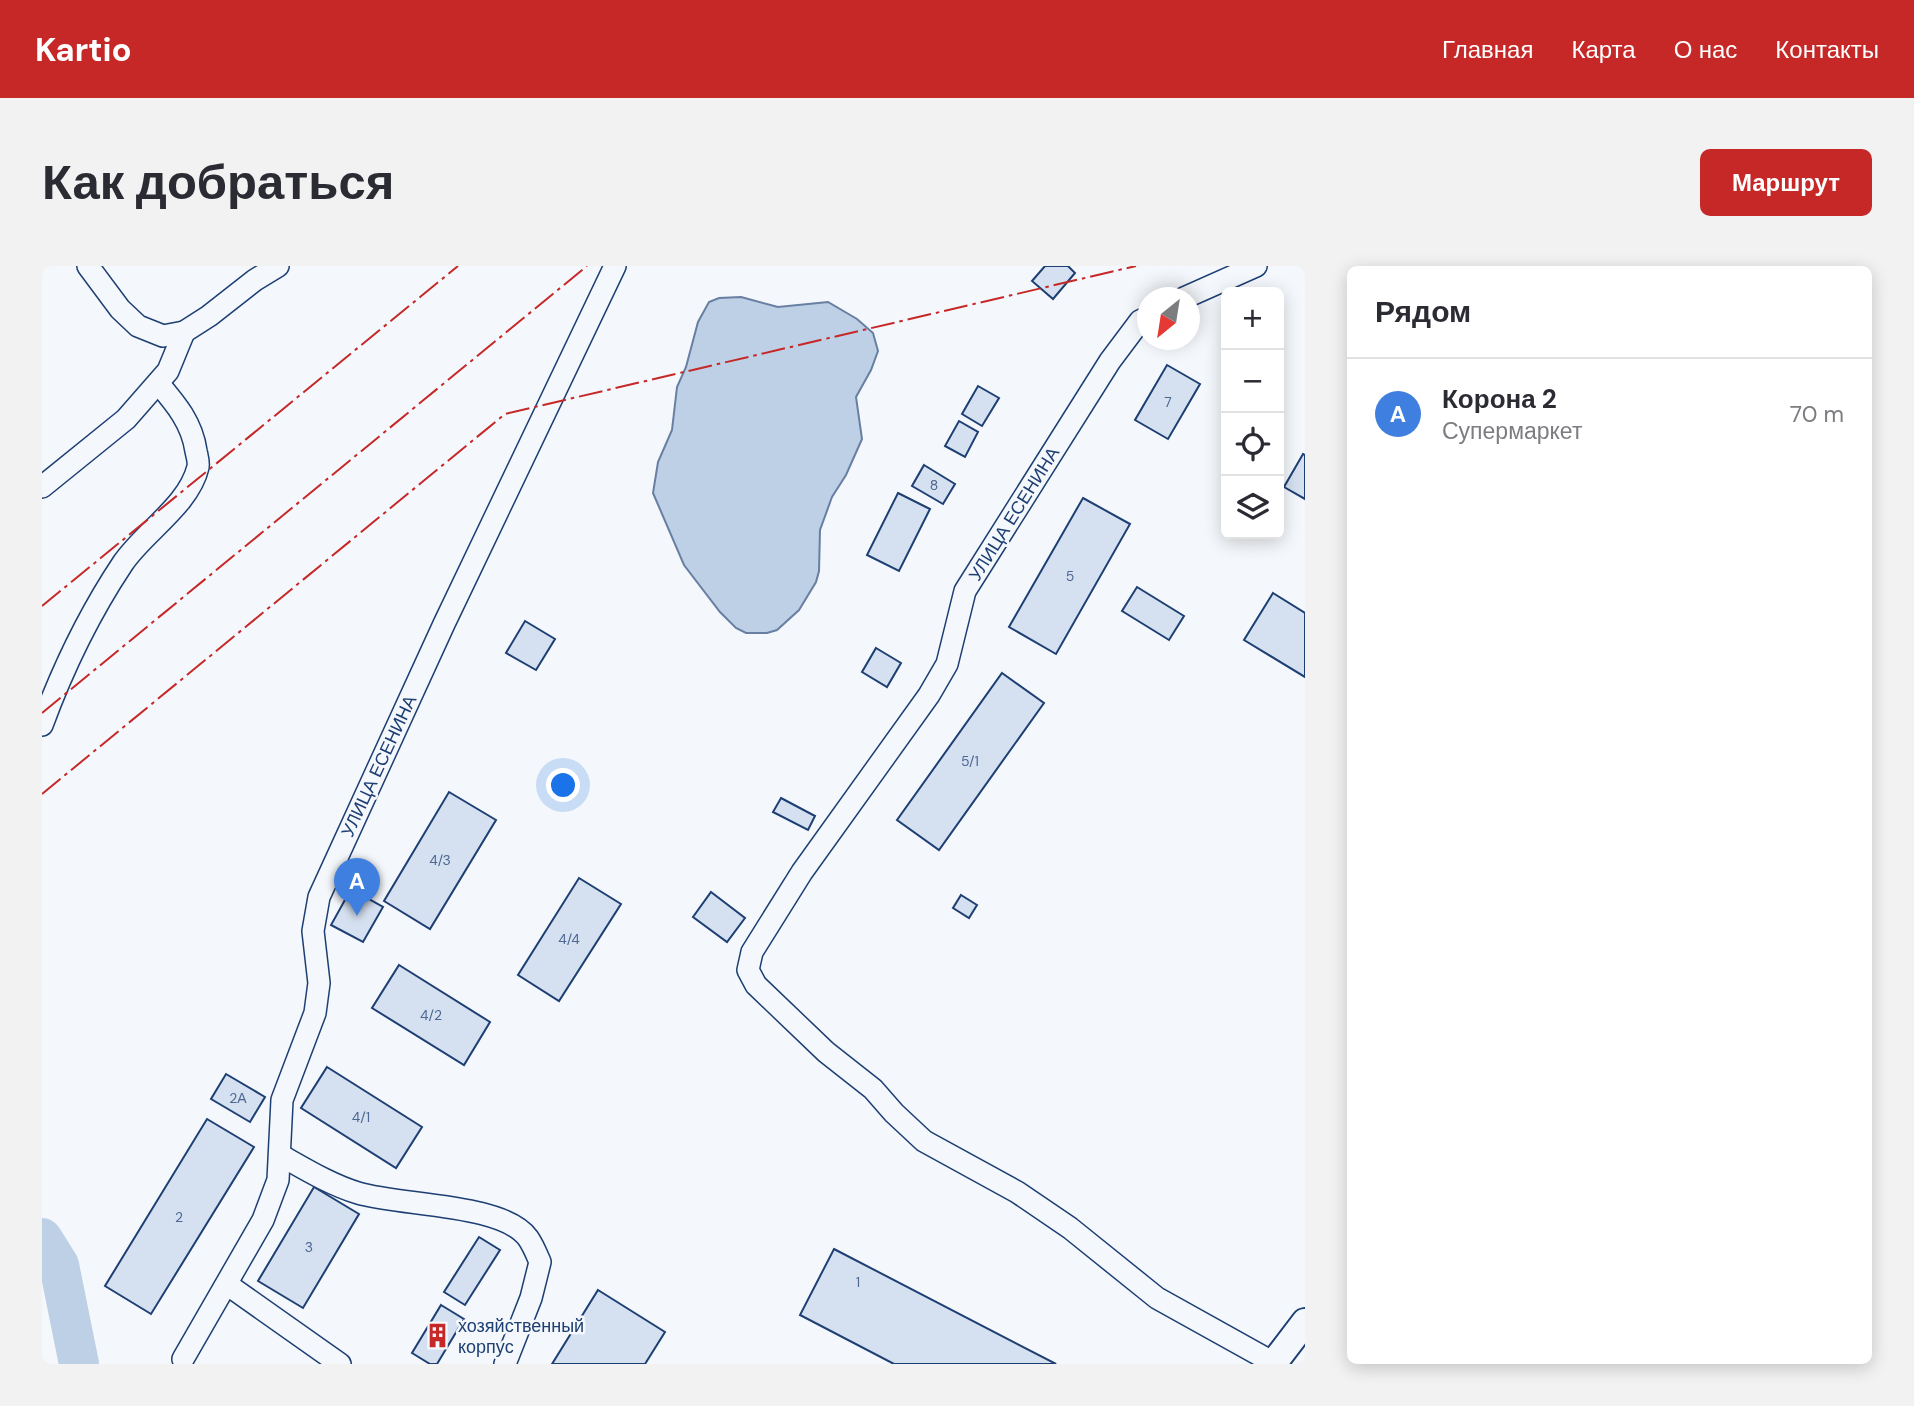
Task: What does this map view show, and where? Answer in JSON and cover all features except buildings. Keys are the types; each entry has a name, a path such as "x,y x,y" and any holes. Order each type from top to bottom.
{"street":[{"path":"88,266 120,309 138,326 163,336 184,332 278,266"},
{"name":"УЛИЦА ЕСЕНИНА","path":"183,1359 263,1220 278,1180 282,1100 315,1013 318,993 313,931 318,897 615,266"},
{"path":"1200,291 1256,266"},
{"name":"УЛИЦА ЕСЕНИНА","path":"1137,325 1110,361 965,591 947,664 929,695 802,872 752,952 748,970 756,985 826,1052 873,1089 924,1141 1017,1192 1070,1228 1157,1298 1273,1363"},
{"path":"42,487 126,419 169,371 184,332"},
{"path":"42,725 59,678 87,620 125,560 187,491 199,465 194,435 181,410 158,383"},
{"path":"280,1155 322,1178 358,1193 468,1210 502,1219 527,1236 540,1262 531,1298 505,1364"},
{"path":"228,1284 341,1364"},
{"path":"1273,1363 1305,1322"}],"water":[{"path":"741,297 778,307 828,302 857,319 873,333 878,351 856,397 862,439 846,475 832,497 820,530 819,571 816,582 799,610 777,630 767,633 746,633 736,628 720,612 684,565 653,493 658,462 672,430 677,387 686,367 698,322 709,302 719,298"}],"waterway":[{"path":"42,1238 59,1265 79,1364"}],"power":[{"path":"42,606 458,266"},
{"path":"42,713 587,266"},
{"path":"42,794 505,414 1136,266"}],"place":[{"name":"Корона 2","path":"357,916"},
{"name":"хозяйственный корпус","path":"438,1336"}]}
